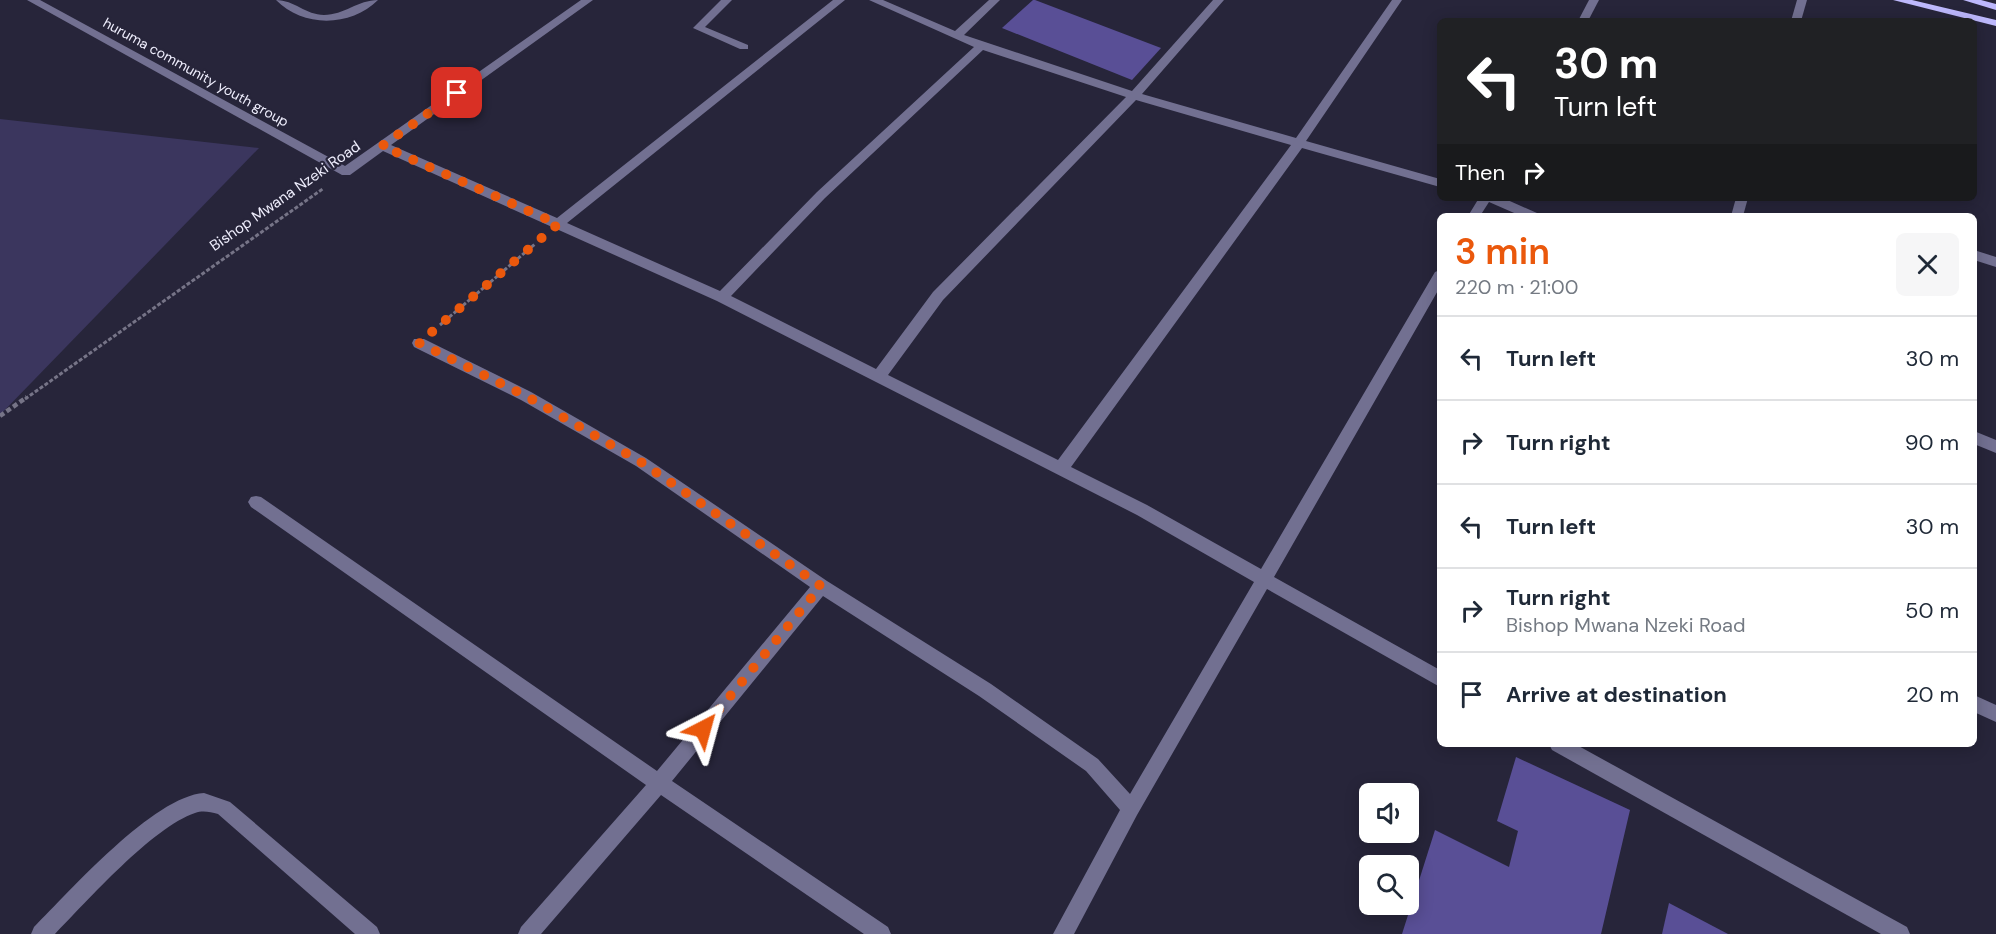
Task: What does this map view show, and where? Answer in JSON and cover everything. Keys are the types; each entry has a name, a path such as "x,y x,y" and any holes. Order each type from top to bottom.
{"main road":[{"path":"1898,0 1972,18"},
{"path":"1968,0 1996,7"},
{"path":"1977,19 1996,24"}],"street":[{"path":"281,0 300,13 325,21 349,14 373,0"},
{"name":"Bishop Mwana Nzeki Road","path":"346,172 588,0"},
{"path":"727,0 698,28 744,48"},
{"path":"558,224 840,0"},
{"path":"874,0 981,46 1134,96 1437,182"},
{"path":"957,35 995,0"},
{"path":"878,377 938,297 1134,96 1220,0"},
{"path":"1061,468 1299,143 1397,0"},
{"path":"1585,18 1594,0"},
{"path":"1797,18 1802,0"},
{"name":"huruma community youth group","path":"39,1 346,172"},
{"path":"722,297 821,195 981,46"},
{"path":"382,146 722,297 1142,510 1437,677"},
{"path":"1498,201 1526,213"},
{"path":"1977,256 1996,262"},
{"path":"1063,934 1131,809 1437,280"},
{"path":"419,343 526,396 641,462 821,586 985,690 1092,765 1131,809"},
{"path":"1977,438 1996,447"},
{"path":"256,502 659,783 881,934"},
{"path":"528,934 659,783 821,586"},
{"path":"1977,704 1996,714"},
{"path":"1563,747 1900,934"},
{"path":"41,934 150,830 182,808 199,802 224,808 370,934"}],"path":[{"name":"Bishop Mwana Nzeki Road","path":"0,416 346,172"},
{"path":"419,343 558,224"}],"shaded area":[{"path":"0,119 259,148 0,415"}],"building":[{"path":"1033,0 1161,48 1132,80 1002,28"},
{"path":"1516,757 1630,810 1601,934 1402,934 1408,915 1419,915 1419,880 1435,830 1509,867 1518,831 1497,821"},
{"path":"1669,903 1728,934 1662,934"}],"route":[{"path":"457,93 382,146 558,224 419,343 526,396 641,462 821,586 703,729"}]}
